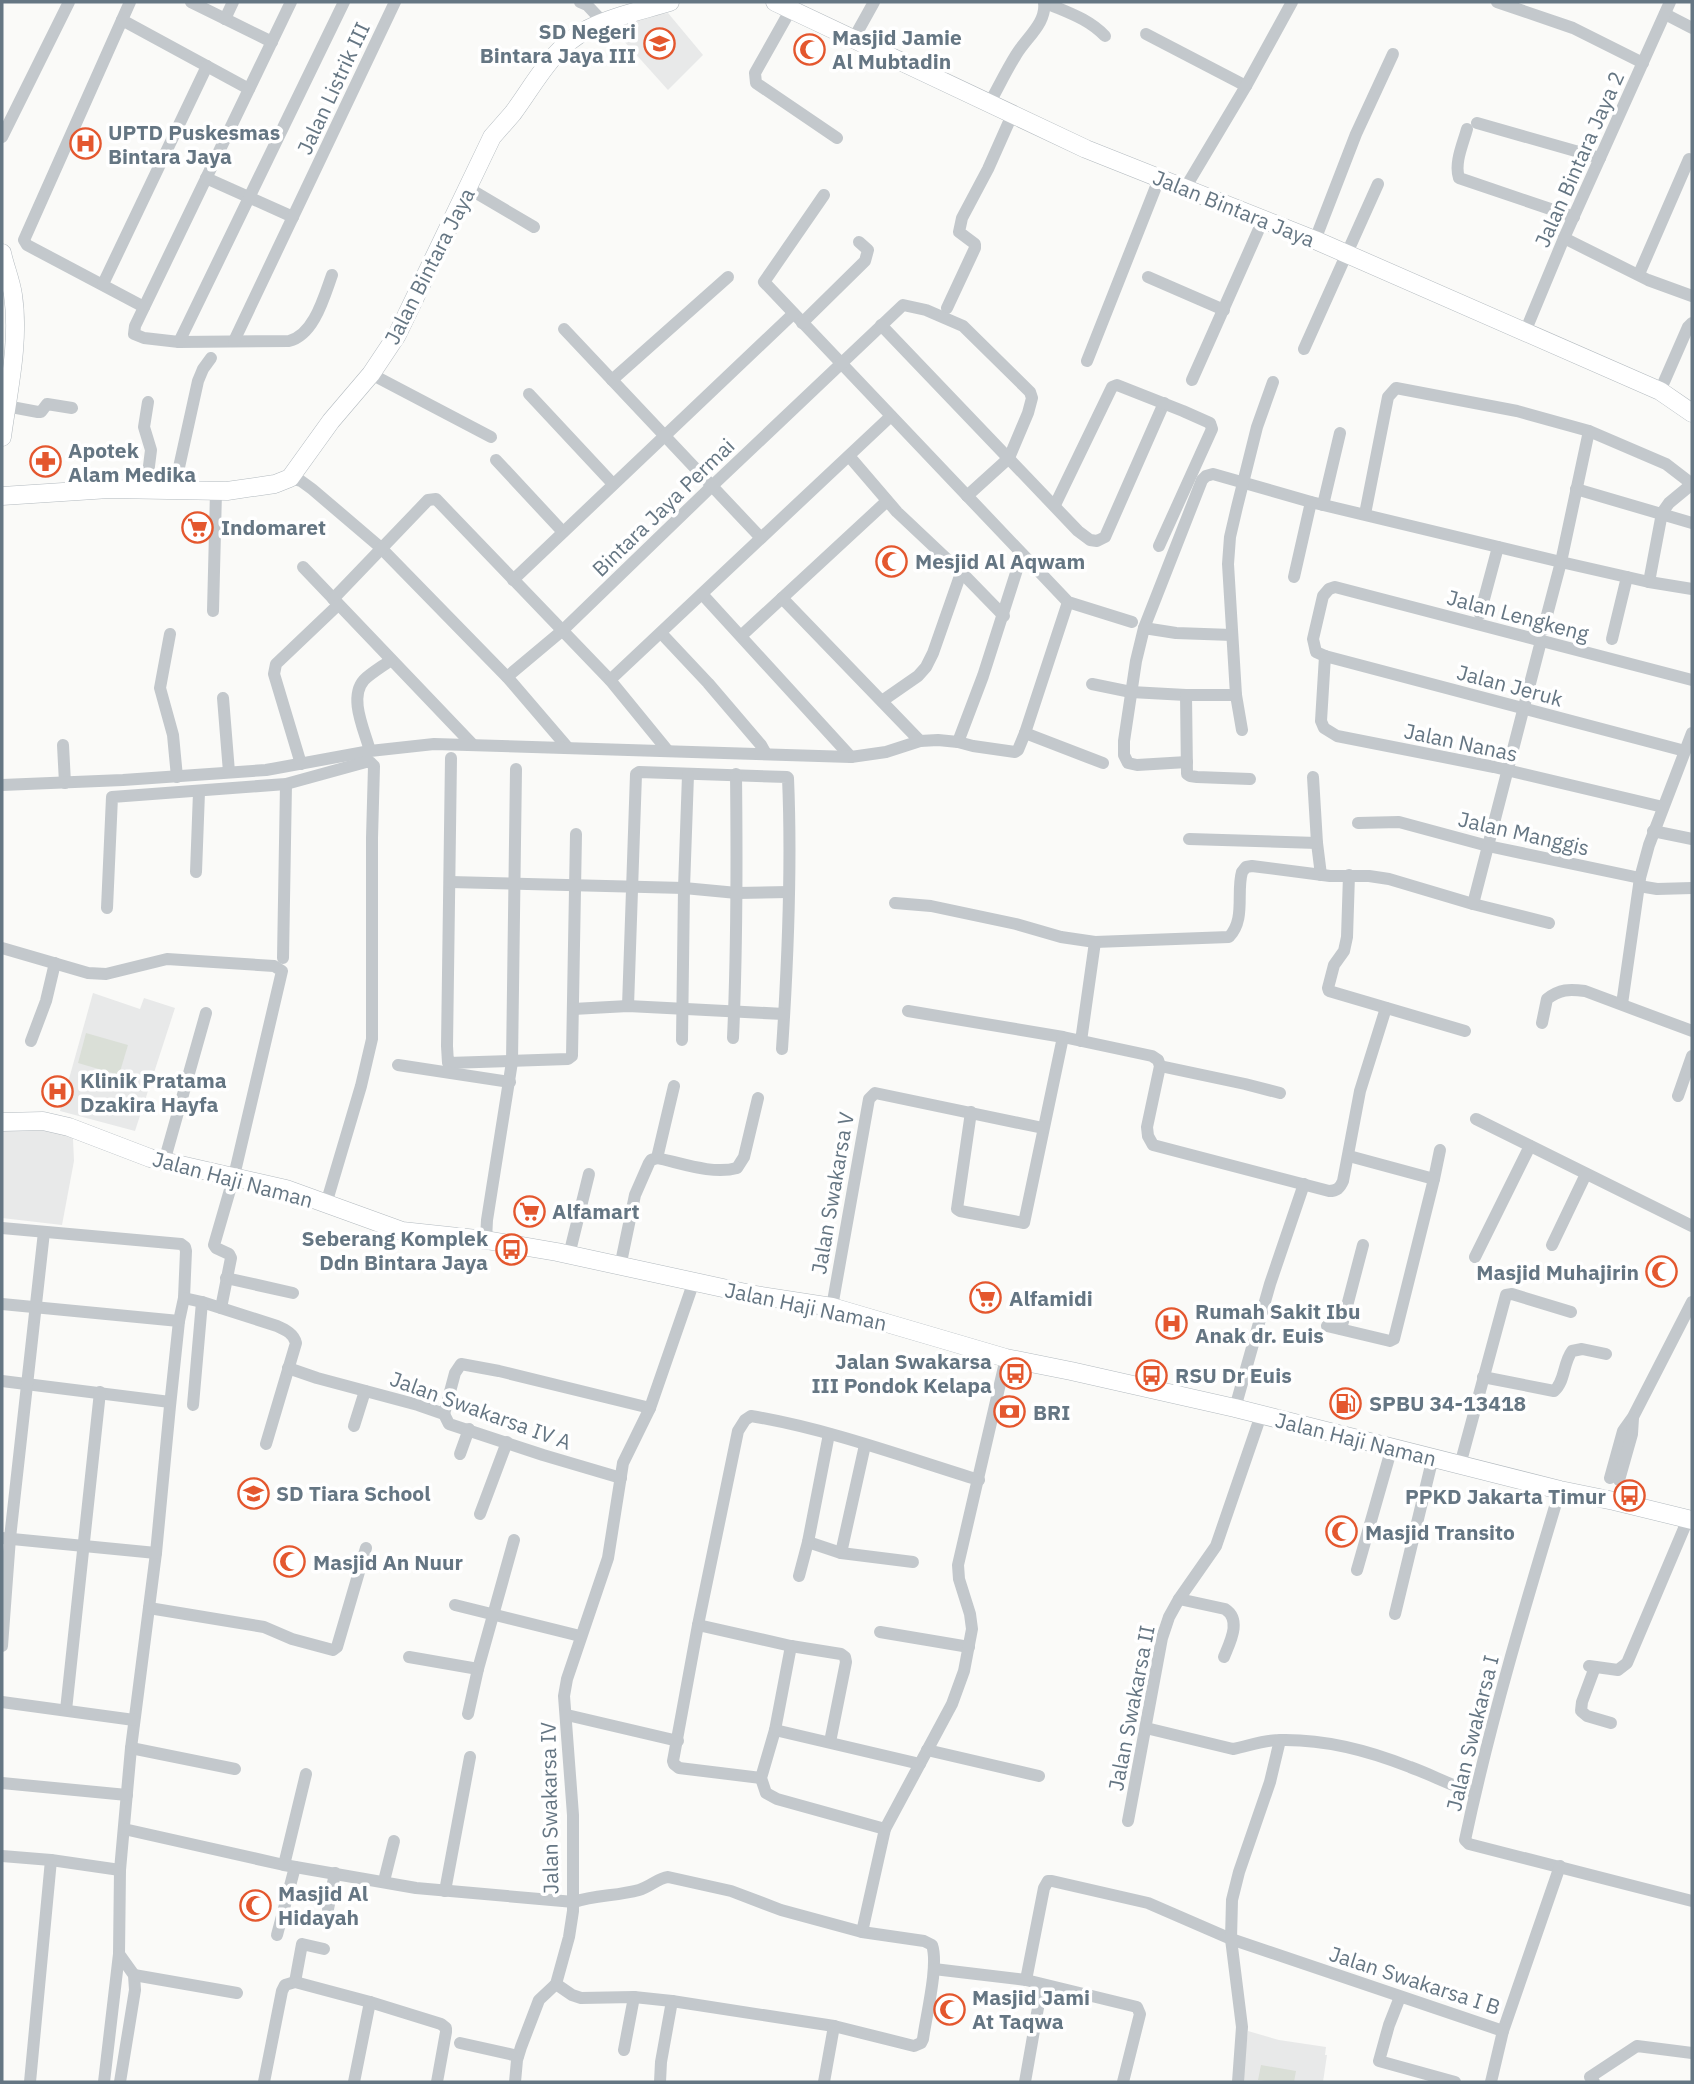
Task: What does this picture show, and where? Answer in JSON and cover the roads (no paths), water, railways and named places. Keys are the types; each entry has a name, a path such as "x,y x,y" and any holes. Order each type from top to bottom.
{"street":[{"path":"2,137 69,2"},
{"path":"24,243 24,237 131,2"},
{"path":"191,2 272,42"},
{"path":"225,19 233,2"},
{"path":"291,2 135,326 134,334 144,338 180,342 298,339 316,315 332,275"},
{"path":"180,342 344,2"},
{"name":"Jalan Listrik III","path":"234,341 395,2"},
{"path":"580,2 587,5 604,23"},
{"path":"854,38 874,2"},
{"path":"1044,2 1096,25 1105,36"},
{"path":"989,104 1017,54 1040,22 1045,10 1044,2"},
{"path":"1184,190 1292,2"},
{"name":"Jalan Bintara Jaya","path":"290,478 331,421 371,374 397,335 492,137 534,80 566,43 588,29 662,3"},
{"path":"1505,3 1573,28 1643,63"},
{"path":"783,5 755,73 757,83 837,138"},
{"name":"Jalan Bintara Jaya","path":"783,5 1074,144 1315,240 1660,391 1692,413"},
{"path":"1667,8 1692,28"},
{"name":"Jalan Bintara Jaya 2","path":"1525,332 1667,8"},
{"path":"122,20 249,89"},
{"path":"1146,34 1246,86"},
{"path":"1315,240 1356,134 1393,54"},
{"path":"103,284 207,66"},
{"path":"947,308 975,248 972,240 959,232 962,218 1012,115"},
{"path":"1574,217 1459,178 1458,164 1472,126 1600,158"},
{"path":"1639,274 1689,159"},
{"path":"206,178 293,217"},
{"path":"1087,361 1159,179"},
{"path":"1304,349 1378,184"},
{"path":"468,188 534,227"},
{"path":"824,195 764,282 1068,602 1138,625 1177,634 1232,635"},
{"path":"1192,380 1264,220"},
{"path":"1564,238 1648,280 1692,296"},
{"path":"513,580 664,435 865,261 868,250 859,242"},
{"path":"2,437 14,341 8,313 13,294 2,253 24,243"},
{"path":"24,243 144,307"},
{"path":"1148,276 1224,310"},
{"path":"612,380 728,277"},
{"name":"Bintara Jaya Permai","path":"507,677 563,630 903,305 926,310 962,326 1030,392 1032,398 1028,413 1009,458"},
{"path":"1660,391 1692,323"},
{"path":"881,325 1078,531 1090,540 1097,541 1105,537 1164,403"},
{"path":"564,328 761,538"},
{"path":"174,490 198,382 202,369 211,358"},
{"path":"371,374 491,437"},
{"path":"1242,730 1236,695 1232,635 1228,564 1230,537 1256,427 1273,382"},
{"path":"1055,505 1112,387 1116,385 1164,403 1210,423 1212,429 1160,546"},
{"path":"1365,514 1388,397 1396,388 1517,411 1589,431 1667,464 1692,484 1662,513 1648,582"},
{"path":"529,394 613,484"},
{"path":"146,490 151,450 144,427 148,401"},
{"path":"6,405 38,412 47,404 72,408"},
{"path":"610,680 891,416"},
{"path":"1473,904 1561,562 1589,431"},
{"path":"1294,578 1340,433"},
{"path":"849,456 887,501 1004,617"},
{"path":"967,496 1009,458"},
{"path":"496,460 563,532"},
{"path":"1186,762 1136,765 1128,763 1124,755 1124,741 1136,661 1138,625 1206,476 1213,474 1317,503 1498,547 1648,582 1692,589"},
{"path":"2,496 72,491 216,492 275,484 290,478 301,481 380,547 507,677 568,748"},
{"path":"1576,489 1692,523"},
{"path":"213,611 216,492"},
{"path":"301,764 274,674 276,664 335,602 380,547 428,500 436,499 610,680 668,751"},
{"path":"741,636 887,501"},
{"path":"1480,614 1498,547"},
{"path":"958,742 1004,617 1022,554"},
{"path":"303,567 473,745"},
{"path":"881,701 918,676 926,667 961,573"},
{"path":"1612,639 1628,577"},
{"name":"Jalan Lengkeng","path":"1325,656 1316,652 1313,639 1323,596 1335,587 1542,635 1692,680"},
{"path":"702,594 851,757"},
{"path":"782,598 920,741"},
{"path":"2,785 266,770 370,751 434,744 851,757 887,752 920,741 958,742 1015,752 1025,733 1068,602"},
{"path":"661,633 708,683 766,754"},
{"path":"170,634 160,688 173,735 177,777"},
{"name":"Jalan Jeruk","path":"1325,656 1685,751"},
{"name":"Jalan Nanas","path":"1325,656 1321,721 1328,732 1662,807"},
{"path":"370,751 358,706 358,692 364,680 391,660"},
{"path":"1092,684 1131,692 1236,695"},
{"path":"1186,695 1187,774 1250,779"},
{"path":"223,698 229,772"},
{"path":"1025,733 1103,763"},
{"path":"1622,1004 1640,882 1653,831 1692,733"},
{"path":"63,745 65,783"},
{"path":"451,758 447,1060 451,1063 570,1058 576,834"},
{"path":"107,908 112,797 286,784 366,762 374,766 372,1040 326,1203"},
{"path":"1679,767 1692,771"},
{"path":"486,1240 512,1062 516,769"},
{"path":"628,1006 635,775 639,772 786,776 790,830 788,946 782,1049"},
{"path":"733,1038 737,893 736,774"},
{"path":"682,1040 688,775"},
{"path":"1314,776 1321,875"},
{"path":"283,958 286,784"},
{"path":"197,873 199,792"},
{"name":"Jalan Manggis","path":"1358,823 1399,822 1640,882 1657,889 1692,888"},
{"path":"1653,831 1692,839"},
{"path":"1189,839 1317,843"},
{"path":"895,903 931,906 1061,937 1095,942 1229,937 1239,919 1240,878 1246,867 1252,866 1321,875 1389,879 1549,923"},
{"path":"1349,875 1348,937 1344,951 1334,965 1329,991 1465,1031"},
{"path":"450,882 684,888 737,893 789,892"},
{"path":"1081,1041 1095,942"},
{"path":"2,948 88,973 106,974 167,960 274,966 280,969 282,973 234,1176 214,1245 231,1258 221,1308"},
{"path":"31,1041 46,1002 55,963"},
{"path":"1542,1023 1547,999 1566,989 1585,991 1692,1031"},
{"path":"573,1009 628,1006 784,1014"},
{"path":"908,1011 1063,1037 1152,1056 1158,1060 1160,1066 1147,1128 1153,1145 1335,1191 1343,1181 1360,1091 1386,1008"},
{"path":"164,1162 206,1013"},
{"path":"971,1112 956,1205 960,1211 1024,1223 1063,1037"},
{"path":"1678,1096 1692,1056"},
{"path":"398,1065 510,1082"},
{"path":"1160,1066 1280,1093"},
{"path":"657,1158 674,1086"},
{"name":"Jalan Swakarsa V","path":"832,1307 869,1099 872,1095 875,1093 1043,1128"},
{"path":"620,1267 635,1195 651,1160 657,1158 726,1170 737,1168 744,1157 758,1098"},
{"path":"1476,1119 1692,1226"},
{"name":"Jalan Haji Naman","path":"2,1122 44,1121 69,1127 164,1162 286,1189 402,1231 486,1240 755,1295 832,1307 1006,1358 1234,1408 1560,1490 1612,1488 1690,1519"},
{"path":"1475,1256 1530,1146"},
{"path":"1327,1326 1390,1341 1394,1339 1440,1150"},
{"path":"1349,1156 1434,1179"},
{"path":"569,1255 589,1174"},
{"path":"1552,1245 1586,1174"},
{"path":"1234,1408 1270,1284 1304,1184"},
{"path":"2,1228 181,1244 186,1251 184,1298 170,1402 156,1553 131,1748 120,1870 119,1954 104,2082"},
{"path":"2,1646 6,1538 44,1232"},
{"path":"1341,1329 1363,1245"},
{"path":"226,1278 293,1293"},
{"name":"Jalan Swakarsa IV","path":"124,1829 290,1866 445,1891 574,1902 573,1827 564,1696 580,1636 608,1558 622,1464 650,1408 695,1281"},
{"path":"1460,1465 1506,1295 1512,1294 1571,1312"},
{"path":"184,1298 202,1301 278,1326 292,1335 296,1343 266,1444"},
{"path":"193,1405 202,1301"},
{"path":"1612,1488 1632,1434 1633,1417 1692,1302"},
{"path":"2,1304 179,1321"},
{"path":"1483,1377 1554,1391 1559,1386 1565,1361 1572,1351 1582,1349 1606,1354"},
{"path":"862,1932 886,1829 959,1688 972,1629 958,1565 1006,1358"},
{"path":"444,1414 455,1373 461,1364 650,1408"},
{"name":"Jalan Swakarsa IV A","path":"288,1368 444,1414 449,1424 621,1478"},
{"path":"2,1381 170,1402"},
{"path":"355,1426 365,1391"},
{"path":"66,1710 100,1392"},
{"name":"Jalan Swakarsa II","path":"1128,1821 1162,1638 1179,1599 1216,1546 1261,1415"},
{"path":"761,1778 677,1767 673,1761 698,1625 741,1425 751,1416 829,1434 979,1480"},
{"path":"460,1454 469,1429"},
{"path":"799,1577 829,1434"},
{"path":"481,1514 507,1443"},
{"path":"841,1553 865,1446"},
{"path":"1357,1570 1392,1447"},
{"path":"1395,1614 1433,1457"},
{"name":"Jalan Swakarsa I","path":"1560,1490 1513,1649 1465,1840 1466,1843 1692,1901"},
{"path":"1611,1723 1587,1716 1581,1711 1592,1666 1618,1670 1627,1663 1690,1519"},
{"path":"6,1538 156,1553"},
{"path":"468,1714 514,1540"},
{"path":"808,1542 841,1553 913,1562"},
{"path":"149,1608 264,1627 292,1639 333,1650 337,1647 366,1548"},
{"path":"1179,1599 1230,1612 1234,1628 1224,1657"},
{"path":"455,1605 580,1636"},
{"path":"698,1625 845,1657 830,1742"},
{"path":"880,1632 969,1647"},
{"path":"791,1646 775,1730 761,1778 763,1788 769,1796 886,1829"},
{"path":"410,1657 478,1669"},
{"path":"2,1702 134,1720"},
{"path":"566,1715 678,1741"},
{"path":"1146,1728 1233,1749 1255,1742 1280,1740 1328,1744 1414,1768 1453,1787 1475,1793"},
{"path":"775,1730 920,1764"},
{"path":"1238,2082 1242,2027 1230,1918 1235,1886 1265,1799 1280,1740"},
{"path":"131,1748 235,1769"},
{"path":"927,1750 1039,1776"},
{"path":"445,1891 470,1757"},
{"path":"277,1935 306,1774"},
{"path":"2,1783 127,1795"},
{"path":"384,1881 394,1841"},
{"path":"2,1856 120,1870"},
{"path":"30,2082 51,1860"},
{"name":"Jalan Swakarsa I B","path":"1026,1980 1044,1888 1048,1881 1148,1903 1231,1939 1503,2031 1560,1866"},
{"path":"328,1909 335,1873"},
{"path":"515,2082 518,2056 539,2000 556,1984 569,1937 574,1902 642,1890 668,1877 730,1891 774,1908 862,1932 929,1942 934,1950 934,1969 923,2039 918,2046 834,2026 672,2001 634,1997 581,1998 556,1984"},
{"path":"292,1982 302,1944 324,1948"},
{"path":"119,1954 134,1975 135,1990 120,2082"},
{"path":"934,1969 1026,1980 1138,2008 1140,2014 1123,2082"},
{"path":"134,1975 237,1993"},
{"path":"264,2082 282,1991 285,1985 292,1982 441,2024 446,2028 437,2082"},
{"path":"1025,2082 1042,1985"},
{"path":"624,2050 634,1997"},
{"path":"1400,1997 1389,2025 1380,2061 1426,2079 1455,2082"},
{"path":"660,2082 672,2001"},
{"path":"354,2082 370,2002"},
{"path":"824,2082 834,2026"},
{"path":"1491,2082 1503,2031"},
{"path":"460,2043 518,2056"},
{"path":"1594,2082 1590,2077 1637,2046 1692,2053"}],"place":[{"name":"SD Negeri Bintara Jaya III","path":"659,43"},
{"name":"Masjid Jamie Al Mubtadin","path":"809,49"},
{"name":"UPTD Puskesmas Bintara Jaya","path":"85,144"},
{"name":"Apotek Alam Medika","path":"45,462"},
{"name":"Indomaret","path":"198,527"},
{"name":"Mesjid Al Aqwam","path":"892,561"},
{"name":"Klinik Pratama Dzakira Hayfa","path":"57,1092"},
{"name":"Alfamart","path":"529,1211"},
{"name":"Seberang Komplek Ddn Bintara Jaya","path":"511,1250"},
{"name":"Masjid Muhajirin","path":"1662,1272"},
{"name":"Alfamidi","path":"986,1298"},
{"name":"Rumah Sakit Ibu Anak dr. Euis","path":"1172,1323"},
{"name":"Jalan Swakarsa III Pondok Kelapa","path":"1015,1373"},
{"name":"RSU Dr Euis","path":"1152,1375"},
{"name":"SPBU 34-13418","path":"1346,1403"},
{"name":"BRI","path":"1010,1412"},
{"name":"SD Tiara School","path":"253,1493"},
{"name":"PPKD Jakarta Timur","path":"1629,1496"},
{"name":"Masjid Transito","path":"1342,1532"},
{"name":"Masjid An Nuur","path":"290,1562"},
{"name":"Masjid Al Hidayah","path":"255,1905"},
{"name":"Masjid Jami At Taqwa","path":"949,2009"}]}
